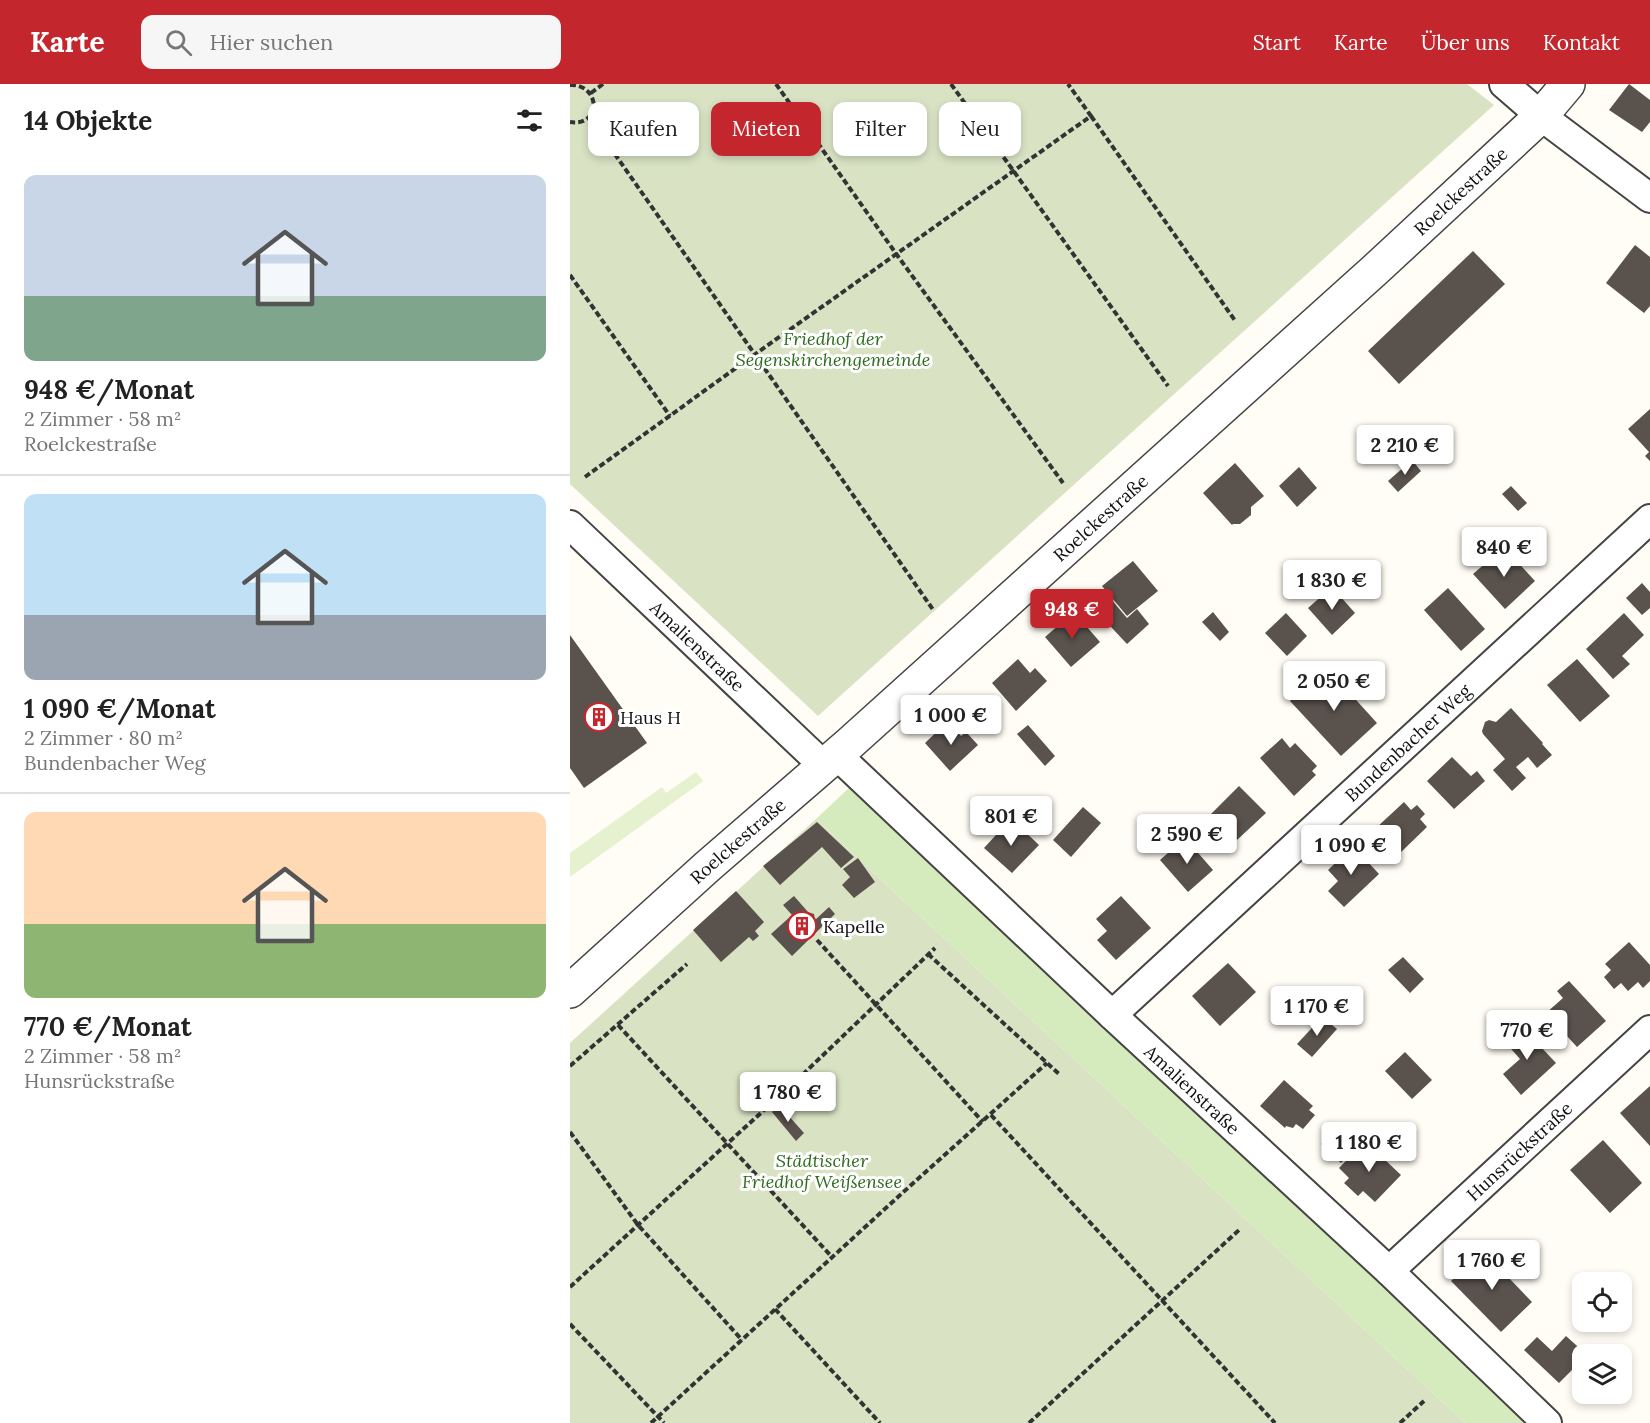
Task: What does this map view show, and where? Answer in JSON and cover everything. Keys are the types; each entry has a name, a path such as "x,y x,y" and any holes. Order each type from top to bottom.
{"street":[{"path":"1504,84 1542,116 1650,198"},
{"name":"Roelckestraße","path":"570,991 1376,269 1542,116 1568,84"},
{"name":"Bundenbacher Weg","path":"1112,1015 1650,519"},
{"name":"Amalienstraße","path":"570,525 1112,1015 1389,1271 1547,1423"},
{"name":"Hunsrückstraße","path":"1389,1271 1650,1030"}],"path":[{"path":"570,85 579,84 587,88 594,102"},
{"path":"591,93 603,84"},
{"path":"776,84 1063,483"},
{"path":"951,84 1168,386"},
{"path":"1068,84 1236,322"},
{"path":"585,477 1091,116"},
{"path":"570,122 582,122 588,118"},
{"path":"616,156 934,611"},
{"path":"570,275 670,416"},
{"path":"817,940 983,1122"},
{"path":"570,1287 797,1080 935,948"},
{"path":"928,954 1059,1074"},
{"path":"570,1066 687,964"},
{"path":"618,1025 832,1257"},
{"path":"651,1423 1047,1063"},
{"path":"991,1115 1275,1423"},
{"path":"570,1132 638,1225 742,1340"},
{"path":"1029,1423 1239,1230"},
{"path":"775,1309 880,1423"},
{"path":"570,1324 664,1423"},
{"path":"1400,1423 1424,1401"}],"green space":[{"name":"Friedhof der Segenskirchengemeinde","path":"570,84 1467,84 1494,105 818,716 570,484"},
{"path":"696,772 703,781 570,877 570,853 662,787 666,793"},
{"path":"850,787 1530,1423 1465,1423 816,819"},
{"name":"Städtischer Friedhof Weißensee","path":"816,819 1465,1423 570,1423 570,1043"}],"building":[{"path":"1629,84 1650,100 1650,122 1642,132 1609,110"},
{"path":"1635,245 1650,257 1650,306 1644,313 1606,283"},
{"path":"1473,251 1505,284 1399,384 1368,351"},
{"path":"1650,409 1650,461 1645,456 1649,452 1628,429"},
{"path":"1412,460 1421,471 1398,492 1388,481"},
{"path":"1235,463 1264,496 1251,507 1251,515 1240,524 1232,525 1203,493"},
{"path":"1299,467 1317,488 1297,507 1279,486"},
{"path":"1511,486 1527,503 1518,511 1502,494"},
{"path":"1504,547 1535,581 1505,609 1473,574"},
{"path":"1133,561 1158,591 1127,616 1102,586"},
{"path":"1642,583 1650,592 1650,608 1642,615 1626,598"},
{"path":"1332,587 1355,613 1332,635 1308,608"},
{"path":"1448,588 1485,629 1461,651 1424,610"},
{"path":"1111,599 1127,618 1137,609 1149,624 1127,644 1097,612"},
{"path":"1074,612 1100,642 1071,667 1045,637"},
{"path":"1213,612 1229,632 1220,641 1202,622"},
{"path":"1286,613 1307,636 1287,656 1265,633"},
{"path":"1624,613 1644,635 1622,656 1630,664 1613,679 1586,649"},
{"name":"Haus H","path":"570,635 647,743 584,788 570,768"},
{"path":"1018,659 1030,673 1035,668 1047,681 1016,711 992,683"},
{"path":"1577,659 1610,696 1580,722 1547,685"},
{"path":"1327,668 1377,723 1341,756 1290,701"},
{"path":"1511,708 1552,755 1537,768 1528,757 1516,767 1526,778 1512,791 1493,770 1505,759 1482,731 1485,722 1489,720 1496,722"},
{"path":"948,721 961,736 966,732 978,745 950,771 925,743"},
{"path":"1028,725 1055,756 1045,766 1017,734"},
{"path":"1282,738 1290,748 1295,743 1317,766 1312,771 1316,775 1294,796 1260,758"},
{"path":"1452,757 1471,776 1477,771 1485,781 1454,809 1427,781"},
{"path":"1239,786 1266,813 1237,840 1211,814"},
{"path":"1404,802 1411,810 1417,805 1425,814 1420,819 1427,827 1399,854 1390,844 1377,856 1364,842"},
{"path":"1083,807 1101,823 1071,857 1053,840"},
{"path":"817,822 854,857 841,868 822,847 780,885 763,866"},
{"path":"1007,823 1015,831 1019,826 1039,845 1012,873 984,848"},
{"path":"1185,838 1213,870 1188,892 1160,860"},
{"path":"1353,846 1379,874 1344,907 1328,891 1338,881 1328,870"},
{"path":"858,858 875,882 854,898 842,885 850,877 843,869"},
{"path":"736,891 764,922 755,931 759,936 753,941 749,937 721,962 693,930"},
{"name":"Kapelle","path":"794,896 808,912 814,914 815,920 829,907 835,914 792,956 771,934 792,915 783,905"},
{"path":"1121,896 1151,928 1116,960 1097,940 1107,931 1096,919"},
{"path":"1629,942 1650,965 1650,981 1643,988 1638,982 1628,991 1621,983 1614,989 1604,977 1611,970 1605,964"},
{"path":"1403,957 1424,979 1410,993 1388,970"},
{"path":"1228,963 1256,992 1220,1026 1192,996"},
{"path":"1569,981 1606,1021 1577,1047 1546,1013 1563,998 1557,991"},
{"path":"1322,1017 1337,1029 1312,1057 1297,1044"},
{"path":"1522,1027 1556,1063 1521,1095 1503,1074 1520,1059 1505,1042"},
{"path":"1405,1052 1432,1080 1412,1099 1385,1071"},
{"path":"1284,1080 1313,1106 1309,1110 1315,1115 1303,1129 1296,1124 1293,1128 1286,1126 1285,1128 1260,1106"},
{"path":"1650,1086 1650,1146 1620,1113"},
{"path":"779,1105 804,1133 796,1141 772,1112"},
{"path":"1337,1126 1358,1144 1341,1163 1321,1144"},
{"path":"1603,1140 1642,1183 1610,1213 1570,1170"},
{"path":"1365,1141 1401,1175 1375,1202 1363,1191 1358,1196 1344,1183 1349,1178 1339,1168"},
{"path":"1483,1251 1532,1302 1501,1332 1451,1281"},
{"path":"1566,1336 1575,1344 1572,1344 1572,1370 1559,1383 1524,1350 1537,1337 1552,1351"}],"place":[{"name":"Haus H","path":"599,717"},
{"name":"Kapelle","path":"802,926"}]}
